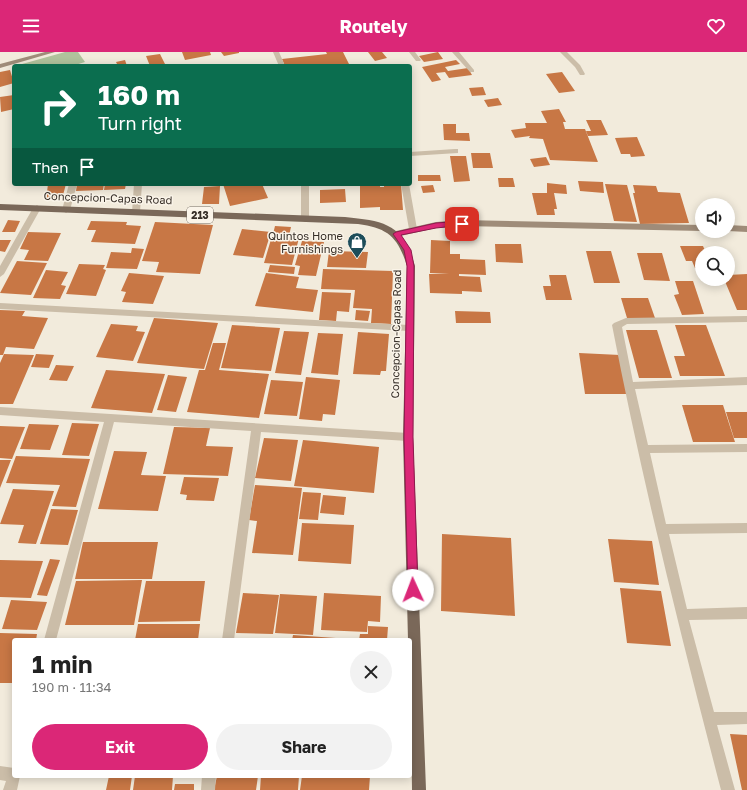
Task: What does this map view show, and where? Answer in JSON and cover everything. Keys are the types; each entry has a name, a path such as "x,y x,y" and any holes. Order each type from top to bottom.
{"main road":[{"name":"Concepcion-Capas Road","path":"0,207 365,222 380,224 396,234 407,250 411,266 408,437 419,790"}],"street":[{"path":"0,66 52,52"},
{"path":"276,52 281,64"},
{"path":"412,52 418,60"},
{"path":"455,52 472,71"},
{"path":"563,52 578,66 582,74"},
{"path":"412,154 455,151"},
{"path":"66,210 72,186"},
{"path":"136,212 138,186"},
{"path":"305,186 305,219"},
{"path":"405,186 413,229"},
{"path":"0,274 38,208"},
{"path":"396,234 413,229 462,224 695,228"},
{"path":"735,228 747,228"},
{"path":"0,306 409,328"},
{"path":"728,790 682,614 629,386 617,325 626,321 747,319"},
{"path":"629,386 747,382"},
{"path":"0,411 408,437"},
{"path":"51,638 110,417"},
{"path":"228,638 256,428"},
{"path":"645,450 747,448"},
{"path":"663,529 747,528"},
{"path":"682,614 747,613"},
{"path":"710,719 747,718"},
{"path":"0,773 12,775"},
{"path":"10,790 13,778"},
{"path":"208,790 209,778"}],"green space":[{"path":"65,52 78,52 85,62 78,64 22,64"}],"building":[{"path":"182,52 210,52 211,55 185,60"},
{"path":"221,52 239,52 239,53 224,56"},
{"path":"326,52 343,52 349,64 284,64 282,59 327,54"},
{"path":"368,52 382,52 387,58 375,61"},
{"path":"438,52 443,59 424,62 419,56"},
{"path":"160,54 165,64 149,64 146,56"},
{"path":"125,60 126,64 117,64 116,62"},
{"path":"456,60 460,64 445,67 448,71 468,68 472,75 449,78 445,72 436,73 441,80 432,82 422,67"},
{"path":"10,70 12,84 0,87 0,72"},
{"path":"562,72 575,91 559,93 546,74"},
{"path":"483,87 486,95 472,96 469,88"},
{"path":"12,95 12,109 1,112 0,97"},
{"path":"498,98 502,105 488,107 484,100"},
{"path":"559,109 566,122 563,122 565,129 585,129 598,162 550,160 543,139 529,138 530,136 515,138 511,130 526,128 525,123 547,123 541,111"},
{"path":"586,120 601,120 608,135 588,136 586,131 591,131"},
{"path":"443,124 456,124 456,133 469,133 470,141 444,140"},
{"path":"637,137 645,156 631,157 630,154 621,154 615,138"},
{"path":"471,153 490,153 493,168 473,168"},
{"path":"450,156 466,156 470,181 454,182"},
{"path":"546,157 550,165 534,167 530,159"},
{"path":"418,175 440,175 441,181 418,181"},
{"path":"498,178 513,178 515,187 499,187"},
{"path":"578,181 603,182 604,193 580,191"},
{"path":"547,183 566,185 567,194 554,193 557,209 554,209 555,215 537,215 532,193 547,193"},
{"path":"605,184 627,185 637,222 614,221"},
{"path":"433,185 435,192 423,193 421,186"},
{"path":"633,185 656,186 658,192 680,193 689,223 640,224 633,193 635,193"},
{"path":"48,186 65,186 63,195 46,200"},
{"path":"77,186 104,186 103,190 76,191"},
{"path":"105,186 126,186 125,189 104,190"},
{"path":"220,186 219,204 202,204 204,187"},
{"path":"224,186 263,186 268,198 230,206"},
{"path":"360,186 401,186 403,210 380,210 380,207 360,208"},
{"path":"345,189 346,202 320,203 320,190"},
{"path":"8,220 20,221 15,232 2,232"},
{"path":"91,221 127,222 126,225 141,226 135,244 91,242 96,230 87,230"},
{"path":"155,222 213,225 200,274 156,272 159,262 142,261"},
{"path":"275,226 291,227 289,236 273,234"},
{"path":"242,229 271,232 263,258 233,255"},
{"path":"28,232 61,233 48,261 24,260 29,250 20,249"},
{"path":"272,236 299,238 292,265 264,263"},
{"path":"0,240 11,240 5,252 0,251"},
{"path":"431,240 450,241 450,254 460,254 460,259 485,260 486,275 459,274 459,276 480,277 482,292 462,291 462,294 430,293 429,274 449,274 430,273"},
{"path":"302,241 324,242 316,276 298,275 300,266 295,265"},
{"path":"495,244 521,244 523,263 496,262"},
{"path":"680,246 695,246 695,268 692,261 686,261"},
{"path":"132,248 144,249 137,269 106,268 111,252 131,253"},
{"path":"329,251 368,252 366,268 327,267"},
{"path":"586,251 611,251 620,283 594,283"},
{"path":"637,253 662,253 670,281 644,280"},
{"path":"17,261 47,263 31,295 0,293"},
{"path":"79,264 105,265 103,269 106,270 96,296 66,294"},
{"path":"270,265 295,267 294,274 268,272"},
{"path":"323,269 393,271 391,324 371,323 372,309 353,308 355,290 321,289"},
{"path":"46,270 68,272 61,285 66,286 60,299 33,298"},
{"path":"129,273 164,276 153,304 122,302 126,292 121,291"},
{"path":"266,273 299,277 296,288 318,290 313,312 255,306"},
{"path":"747,274 747,310 737,310 727,286 735,286 735,275"},
{"path":"549,275 566,275 572,300 546,300 543,286 551,286"},
{"path":"675,281 693,281 704,314 682,315 674,295 679,294"},
{"path":"322,292 351,293 349,312 337,311 336,321 319,320"},
{"path":"621,298 648,298 655,318 627,318"},
{"path":"0,310 25,311 22,316 48,318 34,349 6,347 3,355 0,355"},
{"path":"356,310 370,311 368,321 355,320"},
{"path":"455,311 490,312 491,323 456,323"},
{"path":"154,318 218,323 204,369 137,363"},
{"path":"111,324 138,326 136,331 145,332 133,361 96,357"},
{"path":"232,325 280,328 271,371 221,368"},
{"path":"675,325 706,325 725,376 680,376 674,356 685,356"},
{"path":"626,330 657,330 672,378 639,378"},
{"path":"284,331 309,332 301,375 275,373"},
{"path":"358,332 389,334 386,371 381,371 380,375 353,374"},
{"path":"318,333 343,334 338,375 311,373"},
{"path":"213,343 226,343 219,370 269,374 259,418 187,412 199,370 205,370"},
{"path":"579,353 620,355 629,394 585,394"},
{"path":"4,354 34,355 13,404 0,404 0,363"},
{"path":"36,354 54,355 49,368 31,367"},
{"path":"56,365 74,366 67,381 49,380"},
{"path":"106,370 165,374 152,413 91,408"},
{"path":"168,375 187,377 176,412 157,410"},
{"path":"306,377 340,380 335,415 323,414 322,421 299,419"},
{"path":"271,380 303,382 297,416 264,414"},
{"path":"682,405 723,405 735,442 693,442"},
{"path":"726,412 747,412 747,438 734,438"},
{"path":"72,423 99,424 89,456 62,455"},
{"path":"29,424 59,425 50,450 20,449"},
{"path":"0,426 25,427 12,459 0,458"},
{"path":"174,427 210,428 206,446 233,447 228,476 163,474"},
{"path":"264,438 298,440 291,481 255,478"},
{"path":"303,440 379,447 374,493 294,486"},
{"path":"114,451 147,452 141,475 166,476 158,511 98,509"},
{"path":"16,456 90,459 76,507 52,506 60,485 6,483"},
{"path":"0,460 11,460 0,488"},
{"path":"184,477 219,478 214,501 186,500 187,495 180,494"},
{"path":"255,485 302,488 293,555 252,553 257,521 249,520"},
{"path":"13,489 54,491 36,544 18,543 24,525 0,524"},
{"path":"303,492 321,493 318,520 299,519"},
{"path":"323,495 346,497 344,515 320,513"},
{"path":"51,509 78,510 68,545 40,544"},
{"path":"302,523 354,525 351,564 298,561"},
{"path":"442,534 511,538 515,616 441,611"},
{"path":"608,539 652,541 659,585 614,582"},
{"path":"83,542 158,542 152,579 75,579"},
{"path":"50,559 60,560 47,596 37,595"},
{"path":"0,560 43,561 31,598 0,597"},
{"path":"142,580 134,625 65,625 76,581"},
{"path":"146,581 205,581 200,621 138,622"},
{"path":"620,588 661,591 671,646 627,643"},
{"path":"243,593 279,595 273,634 236,633"},
{"path":"324,593 381,596 380,622 368,621 367,632 321,630"},
{"path":"280,594 317,596 313,635 275,633"},
{"path":"11,600 47,602 37,630 2,629"},
{"path":"138,624 200,624 198,638 135,638"},
{"path":"368,626 388,627 387,638 359,638 360,634 368,634"},
{"path":"0,633 37,634 36,638 12,638 12,683 0,683"},
{"path":"293,635 336,638 292,638"},
{"path":"730,734 747,735 747,790 742,790"},
{"path":"109,778 132,778 130,790 106,790"},
{"path":"135,778 173,778 172,790 133,790"},
{"path":"217,778 258,778 256,790 214,790"},
{"path":"261,778 299,778 298,790 260,790"},
{"path":"302,778 370,778 369,790 300,790"},
{"path":"175,784 194,784 194,790 174,790"}],"place":[{"name":"Quintos Home Furnishings","path":"357,259"}],"route":[{"path":"413,590 408,437 411,266 407,250 396,234 436,225 462,224"}]}
